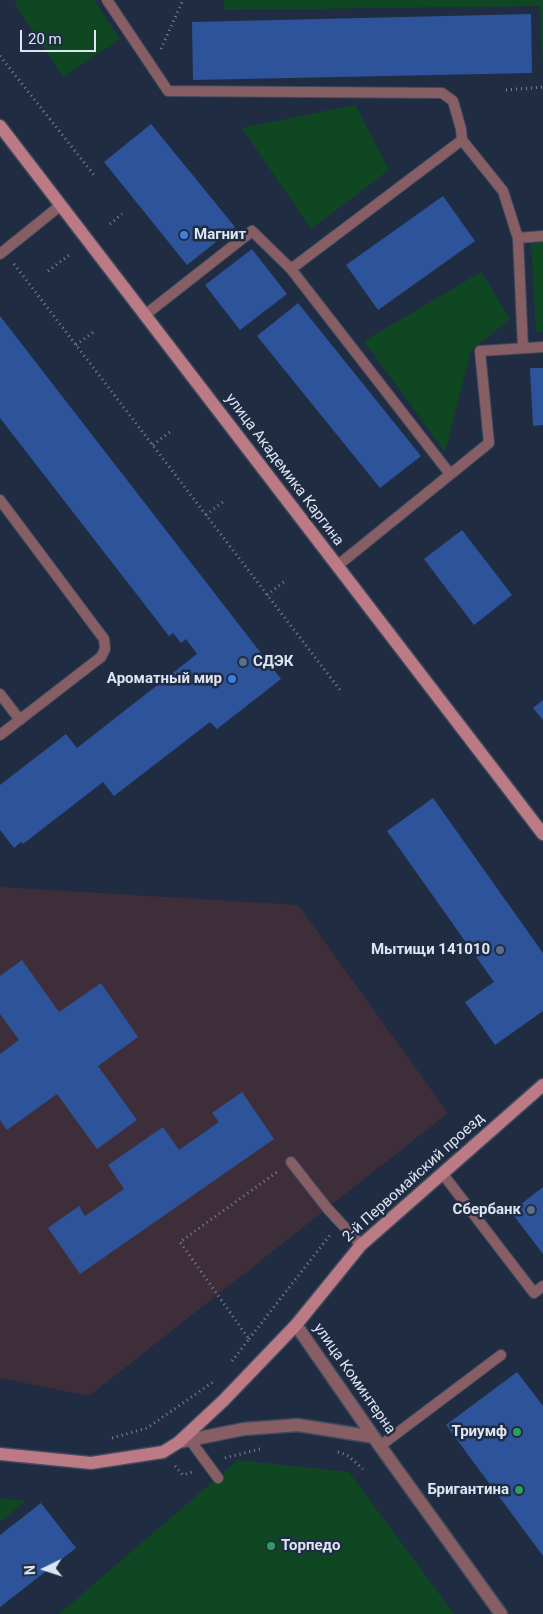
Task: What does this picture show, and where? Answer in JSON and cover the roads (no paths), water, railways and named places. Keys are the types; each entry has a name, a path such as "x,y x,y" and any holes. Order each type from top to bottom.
{"street":[{"name":"улица Академика Каргина","path":"0,126 543,834"},
{"name":"2-й Первомайский проезд","path":"296,1325 361,1245 543,1085"},
{"name":"улица Коминтерна","path":"0,1454 91,1463 163,1452 185,1441 296,1325 377,1442 501,1614"},
{"path":"185,1441 244,1429 298,1425 377,1442"}],"lane":[{"path":"107,0 168,91 442,93 453,101 462,140 503,191 518,238 523,348"},
{"path":"290,269 462,140"},
{"path":"2,252 61,205"},
{"path":"145,315 252,231 290,269 450,474"},
{"path":"518,238 543,236"},
{"path":"337,566 489,442 480,351 543,347"},
{"path":"0,500 104,639 105,648 101,657 0,735"},
{"path":"0,694 20,720"},
{"path":"292,1162 361,1245"},
{"path":"442,1172 534,1293 543,1286"},
{"path":"377,1442 501,1355"},
{"path":"185,1441 218,1478"}],"place":[{"name":"Магнит","path":"184,235"},
{"name":"СДЭК","path":"243,662"},
{"name":"Ароматный мир","path":"232,679"},
{"name":"Мытищи 141010","path":"500,950"},
{"name":"Сбербанк","path":"531,1210"},
{"name":"Триумф","path":"517,1432"},
{"name":"Бригантина","path":"519,1490"},
{"name":"Торпедо","path":"271,1546"}]}
